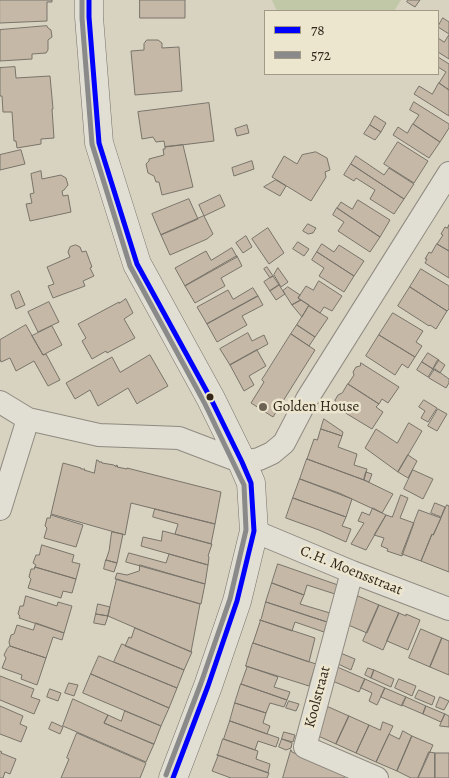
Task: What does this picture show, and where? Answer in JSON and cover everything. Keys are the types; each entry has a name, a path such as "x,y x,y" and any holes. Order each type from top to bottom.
{"street":[{"path":"89,0 99,142 137,264 211,399 251,483 254,531 237,602 173,778"},
{"path":"0,402 28,418 99,435 179,438 242,462 258,459 272,453 284,443 307,399 449,173"},
{"path":"0,509 28,418"},
{"name":"C.H. Moensstraat","path":"254,531 352,572 449,609"},
{"name":"Koolstraat","path":"352,572 305,747 377,778"}],"green space":[{"path":"272,0 401,0 395,10 277,10"}],"building":[{"path":"0,0 52,0 52,2 47,2 47,21 0,23"},
{"path":"140,0 185,0 185,18 140,18"},
{"path":"408,0 420,0 415,7 407,2"},
{"path":"443,18 449,22 449,34 439,28"},
{"path":"47,26 51,30 52,37 48,40 48,50 46,53 32,54 32,59 0,61 0,30"},
{"path":"449,35 449,59 439,53 439,39 444,42"},
{"path":"147,40 158,40 162,43 162,48 179,47 182,91 135,95 131,51 144,50 144,44"},
{"path":"439,58 449,64 449,90 439,83 446,72 439,68"},
{"path":"15,67 16,78 50,76 54,138 41,139 41,144 17,148 16,141 14,141 12,112 3,112 2,96 0,96 0,68"},
{"path":"439,83 449,90 449,116 414,94 419,86 432,94"},
{"path":"414,102 449,124 449,128 440,142 413,124 419,115 410,110"},
{"path":"209,103 214,141 165,147 164,141 156,142 153,137 142,139 138,112"},
{"path":"375,116 386,123 381,132 370,125"},
{"path":"413,124 440,142 429,158 393,135 398,127 407,133"},
{"path":"247,125 249,133 237,136 235,129"},
{"path":"370,125 381,132 375,140 364,134"},
{"path":"398,142 428,161 414,183 384,164"},
{"path":"183,145 193,187 162,195 159,182 156,182 154,176 148,173 146,164 149,159 164,155 163,149 165,147"},
{"path":"21,150 25,164 0,170 0,155"},
{"path":"316,152 327,158 330,170 325,172 326,177 311,201 272,177 284,156 297,164 302,155"},
{"path":"356,156 384,175 389,168 414,184 404,199 351,164"},
{"path":"252,161 254,169 234,176 232,168"},
{"path":"351,164 404,199 394,214 370,199 375,190 356,178 354,181 344,175"},
{"path":"41,171 42,179 61,175 66,178 68,185 62,191 63,196 68,195 71,212 30,221 26,204 32,203 30,194 34,193 31,174"},
{"path":"276,180 286,186 280,196 264,187"},
{"path":"220,195 225,206 204,216 199,205"},
{"path":"189,199 198,219 161,235 152,214"},
{"path":"358,200 390,220 380,237 337,208 341,202 352,209"},
{"path":"337,208 380,237 370,252 338,231 344,222 333,215"},
{"path":"204,216 213,234 207,239 170,255 161,235"},
{"path":"308,224 316,228 313,233 308,234 303,231"},
{"path":"449,225 449,251 437,244 443,235 441,234 445,227 447,228"},
{"path":"268,228 284,253 269,264 252,239"},
{"path":"246,236 252,247 243,253 236,243"},
{"path":"298,242 309,249 304,256 293,249"},
{"path":"322,244 334,252 339,245 364,261 354,276 317,252"},
{"path":"437,244 449,251 449,278 425,263 429,252 431,253"},
{"path":"76,245 80,247 82,252 86,251 94,276 83,281 85,286 53,298 48,286 54,284 47,267 70,257 68,252 70,247"},
{"path":"232,248 237,257 185,286 175,268 206,251 211,260"},
{"path":"317,252 354,276 344,292 319,276 324,268 312,260"},
{"path":"237,256 242,266 221,278 225,286 195,303 185,286"},
{"path":"267,267 273,276 270,278 264,269"},
{"path":"278,268 288,282 281,287 274,275"},
{"path":"421,269 449,286 449,309 447,311 410,287"},
{"path":"273,276 279,285 270,291 264,282"},
{"path":"319,281 342,296 332,311 324,307 320,313 298,298 306,286 313,290"},
{"path":"279,285 285,294 276,300 270,291"},
{"path":"288,287 300,295 298,298 301,300 292,305 283,291"},
{"path":"410,287 447,311 436,329 398,306"},
{"path":"253,288 258,296 207,324 197,307 228,290 233,299"},
{"path":"19,291 25,305 16,309 11,295"},
{"path":"258,296 263,305 242,316 247,325 217,342 207,324"},
{"path":"126,299 133,313 124,319 135,338 92,359 82,341 86,338 78,324"},
{"path":"301,300 309,305 302,317 292,305"},
{"path":"49,302 59,322 38,332 28,312"},
{"path":"309,306 328,318 315,337 297,325"},
{"path":"393,313 423,331 416,342 422,346 415,357 379,335"},
{"path":"26,325 43,355 46,354 60,380 48,386 34,361 16,371 10,358 1,362 0,340"},
{"path":"297,325 315,337 309,346 291,334"},
{"path":"52,326 62,345 43,355 32,336"},
{"path":"248,333 252,341 264,335 268,344 230,365 220,349"},
{"path":"291,334 315,350 273,417 251,403 264,382 262,380"},
{"path":"379,335 415,357 408,368 402,364 395,375 366,356"},
{"path":"257,350 266,366 249,376 254,385 244,391 230,365"},
{"path":"428,353 439,360 433,369 422,362"},
{"path":"150,355 168,386 137,404 128,388 98,406 90,390 75,399 66,383 112,357 120,372"},
{"path":"438,360 445,365 440,373 433,369"},
{"path":"422,362 433,369 428,377 417,370"},
{"path":"361,363 399,387 388,403 382,399 379,404 348,384 354,375 353,372 356,367 360,366"},
{"path":"435,369 449,379 446,388 429,378"},
{"path":"348,384 379,404 376,407 383,412 372,429 334,406 338,395 342,393"},
{"path":"424,400 437,408 428,422 421,418 425,411 419,407"},
{"path":"438,409 447,414 437,431 428,426"},
{"path":"324,419 343,432 342,436 321,429"},
{"path":"409,423 422,431 398,472 365,448 376,429 397,443"},
{"path":"321,429 342,436 338,447 357,454 354,465 367,469 364,480 307,459 314,439 317,440"},
{"path":"408,455 417,461 408,478 398,472"},
{"path":"307,459 364,480 393,494 382,513 339,493 300,479"},
{"path":"97,460 116,467 116,465 117,467 221,492 215,524 131,503 125,535 51,514 63,463 94,473"},
{"path":"413,470 433,479 423,499 404,489"},
{"path":"366,472 372,474 369,482 364,480"},
{"path":"300,479 352,499 346,517 293,498"},
{"path":"401,495 408,498 400,518 414,523 402,556 387,551 388,549 381,546 384,538 374,535 386,515 392,517"},
{"path":"293,498 346,517 342,526 351,529 346,542 286,518"},
{"path":"435,503 445,507 441,517 431,513"},
{"path":"447,505 449,506 449,572 421,561"},
{"path":"373,508 386,515 366,550 351,544 364,523 358,521 362,512 369,515"},
{"path":"155,509 215,524 211,544 175,534 178,524 153,517"},
{"path":"419,510 441,518 421,561 402,554"},
{"path":"51,515 83,525 76,547 44,538 47,518 50,518"},
{"path":"163,531 212,544 208,556 208,565 141,546 143,537 161,541"},
{"path":"112,532 123,534 117,563 106,560"},
{"path":"42,545 74,555 72,562 80,564 76,579 35,567 36,565 33,563 36,555 39,555"},
{"path":"129,553 166,563 169,554 208,565 205,584 126,562"},
{"path":"106,560 117,563 114,572 104,569"},
{"path":"278,564 338,585 335,594 307,585 304,595 272,583"},
{"path":"140,565 205,584 201,604 115,579 117,573 127,575 139,571"},
{"path":"35,567 76,579 72,593 63,591 61,598 28,588 31,579 29,577 31,569"},
{"path":"117,579 200,604 191,652 108,616"},
{"path":"272,583 304,595 300,604 330,613 327,622 266,602"},
{"path":"26,596 57,606 58,602 72,606 64,633 19,618 20,606 23,606"},
{"path":"358,596 379,605 367,633 346,624"},
{"path":"266,602 327,622 324,632 295,622 292,631 260,620"},
{"path":"98,604 110,607 108,616 96,614"},
{"path":"379,605 399,613 383,650 363,641"},
{"path":"399,613 420,620 408,650 387,641"},
{"path":"96,614 108,616 105,625 94,623"},
{"path":"260,620 315,638 309,662 253,643"},
{"path":"36,623 64,633 62,640 53,637 46,658 10,646 11,635 14,634 17,625 33,630"},
{"path":"135,628 192,652 184,670 125,646"},
{"path":"421,629 442,638 430,667 409,658"},
{"path":"442,638 449,641 449,675 430,667"},
{"path":"253,643 316,664 309,686 246,666"},
{"path":"122,644 184,670 177,688 114,662"},
{"path":"10,646 46,658 37,685 21,679 22,675 2,668 6,658 4,655"},
{"path":"338,652 355,659 351,670 336,663"},
{"path":"99,656 177,688 169,708 91,674"},
{"path":"246,666 278,677 274,687 290,692 287,700 241,684"},
{"path":"335,666 365,679 359,692 330,680"},
{"path":"368,668 374,670 371,678 365,675"},
{"path":"374,670 394,679 391,687 371,678"},
{"path":"91,674 169,708 161,726 83,693"},
{"path":"0,676 34,689 31,697 40,700 34,714 0,700"},
{"path":"365,679 385,688 377,705 369,701 372,693 361,688"},
{"path":"399,679 416,686 412,696 395,688"},
{"path":"69,683 78,685 74,696 65,693"},
{"path":"241,684 287,700 284,707 270,703 266,713 235,703"},
{"path":"385,688 406,697 402,706 381,697"},
{"path":"50,689 61,693 58,701 47,697"},
{"path":"419,690 435,697 432,705 415,698"},
{"path":"406,697 426,706 423,714 402,705"},
{"path":"440,697 449,701 444,710 436,707"},
{"path":"73,699 108,715 104,723 154,744 146,762 63,726"},
{"path":"289,701 299,704 296,711 286,708"},
{"path":"235,703 266,713 263,723 270,726 267,734 230,721"},
{"path":"324,705 349,716 336,744 316,735"},
{"path":"0,706 23,716 20,724 27,727 21,742 0,734"},
{"path":"426,706 445,714 441,722 423,714"},
{"path":"125,711 161,726 154,744 104,723 108,715 121,721"},
{"path":"445,714 449,716 449,727 440,726"},
{"path":"349,716 369,725 356,753 336,744"},
{"path":"230,721 279,738 276,747 258,741 255,750 224,739"},
{"path":"52,722 63,727 60,734 49,729"},
{"path":"383,722 393,726 376,762 356,753 369,725 380,730"},
{"path":"403,731 412,736 397,771 376,762 389,734 399,739"},
{"path":"284,732 295,735 293,742 282,739"},
{"path":"77,733 146,763 140,778 61,778"},
{"path":"412,736 433,745 418,778 411,778 397,771"},
{"path":"223,739 258,751 256,759 270,764 268,773 218,755"},
{"path":"282,739 292,743 291,748 286,750 279,747"},
{"path":"291,750 345,776 344,778 283,778"},
{"path":"0,751 16,759 10,774 5,772 3,778 0,778"},
{"path":"429,752 435,753 435,778 418,778"},
{"path":"435,753 449,753 449,778 435,778"},
{"path":"217,755 269,773 267,778 231,778 212,771"}],"transit line":[{"name":"572","path":"82,0 92,144 130,266 204,402 244,485 246,530 230,599 166,775"},
{"name":"78","path":"89,0 99,143 137,264 211,399 251,483 254,531 237,601 208,686 173,778"}],"place":[{"name":"Golden House","path":"263,407"}]}
